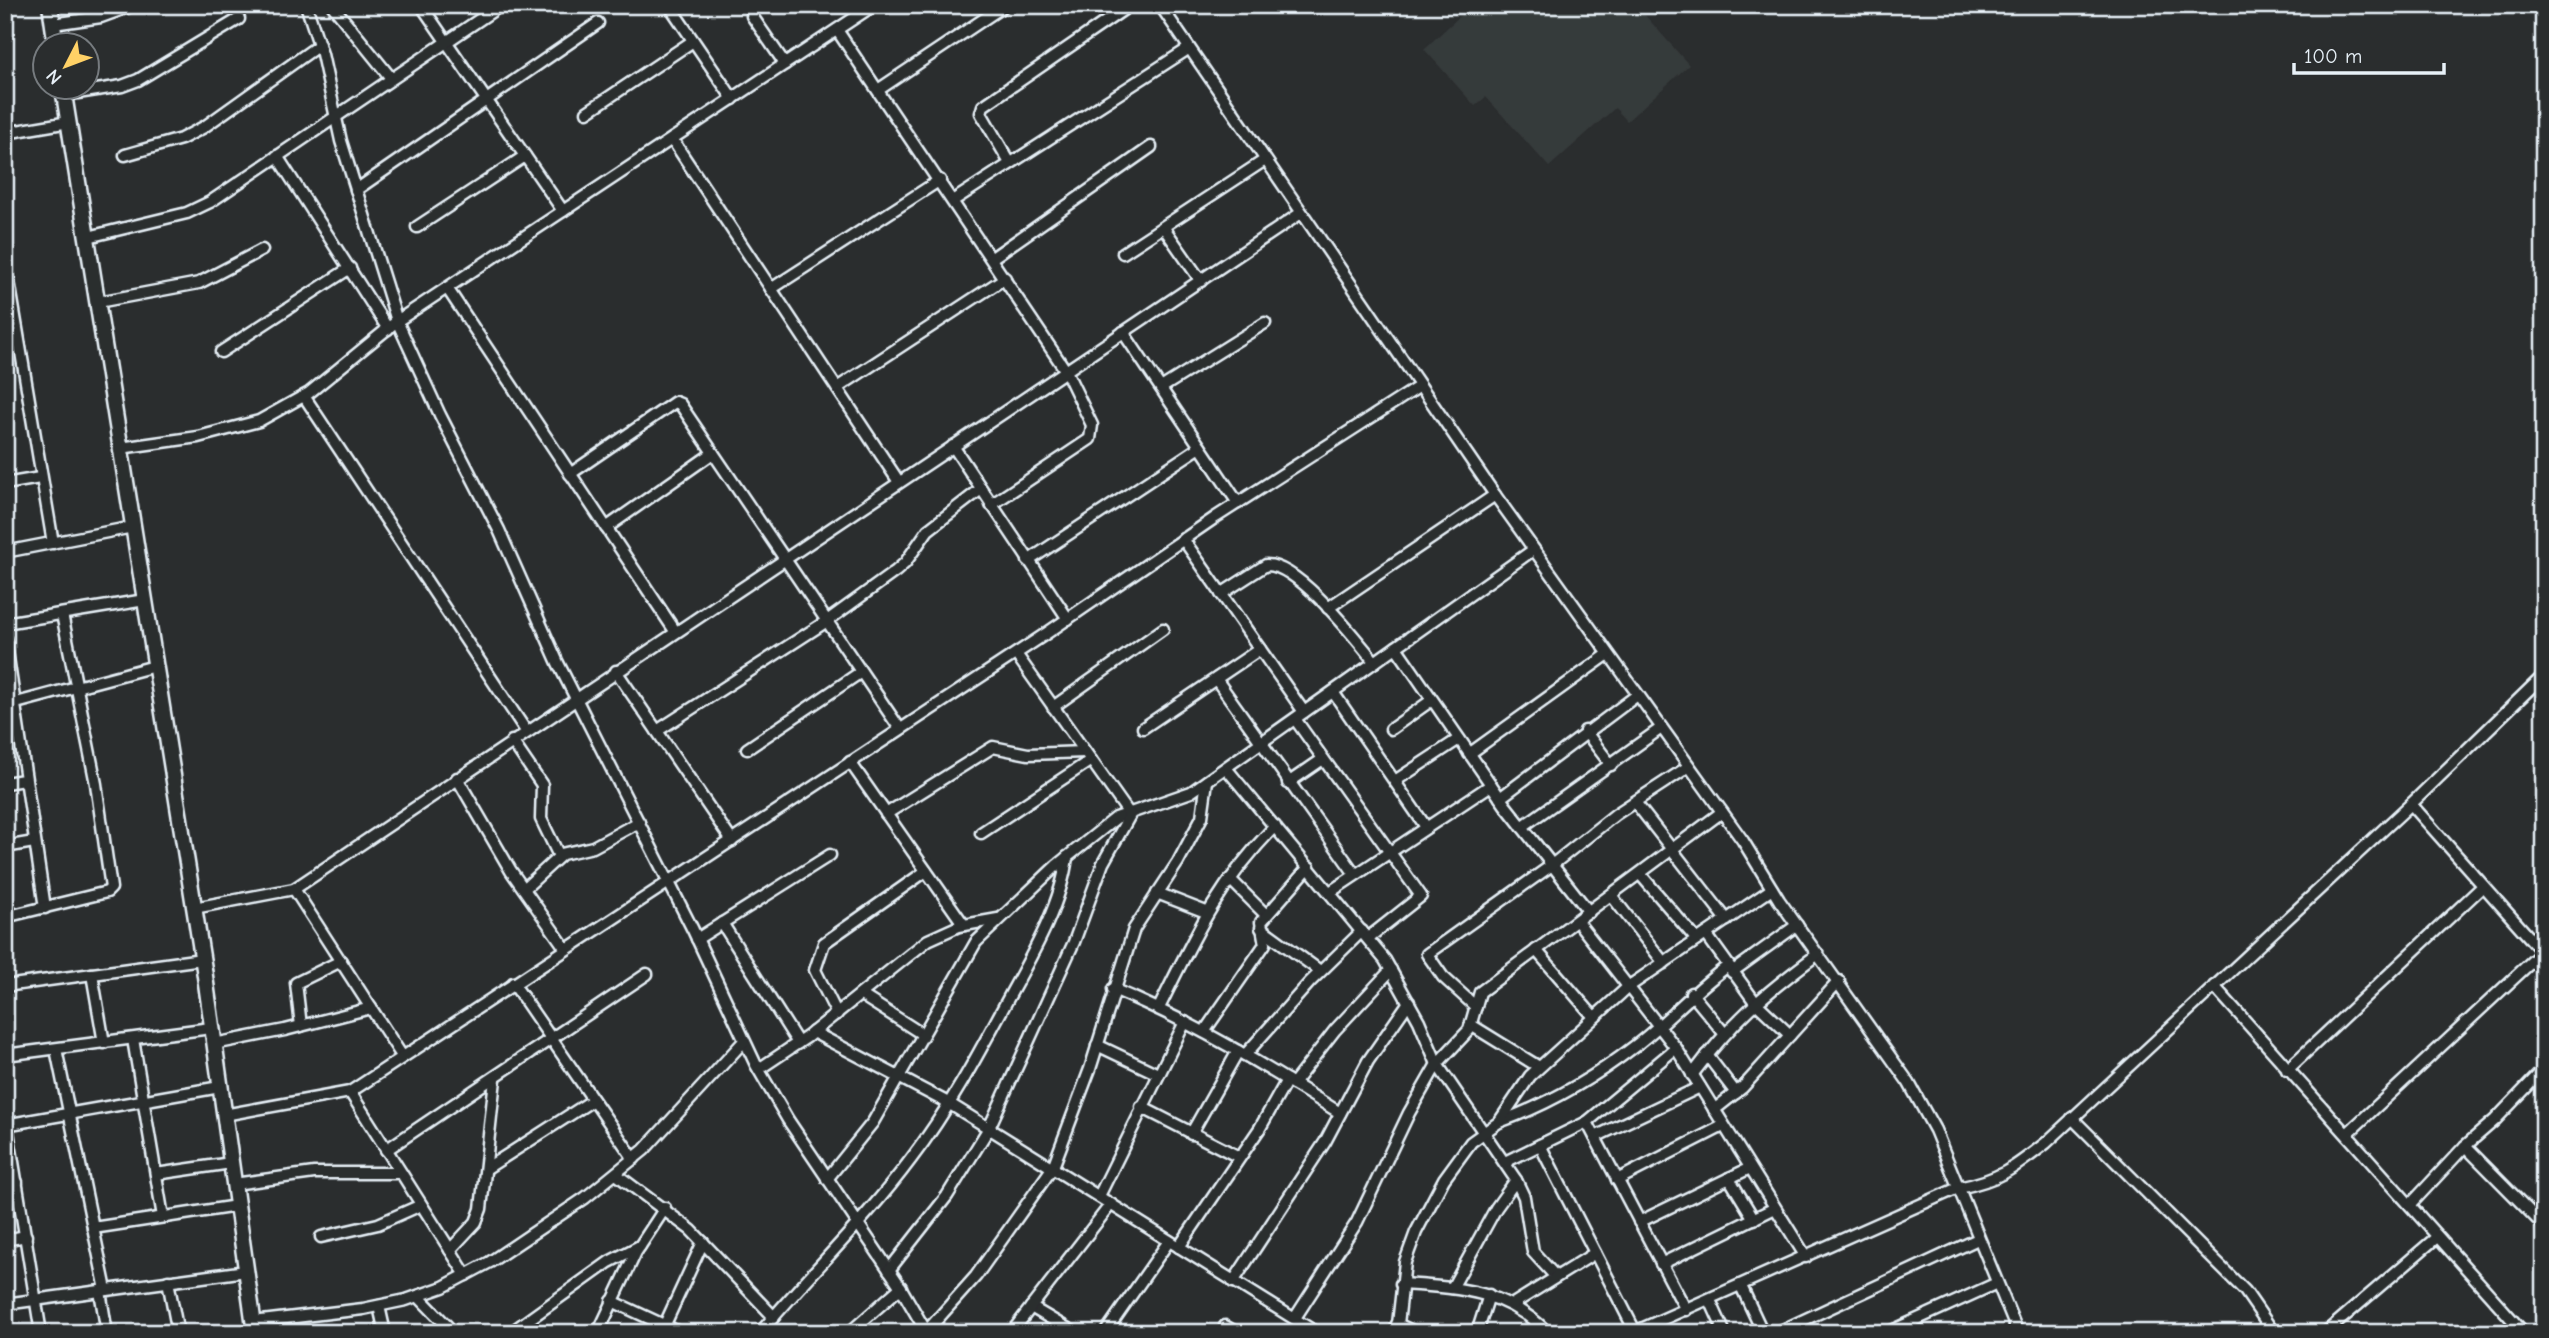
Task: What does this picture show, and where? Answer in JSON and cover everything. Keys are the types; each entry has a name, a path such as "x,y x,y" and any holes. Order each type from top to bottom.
{"street":[{"path":"50,5 54,32"},
{"path":"53,24 102,17 134,5"},
{"path":"306,5 320,45 335,116 356,190 397,321 576,697 697,939 758,1069 827,1179 901,1287 927,1332 976,1276 1053,1167 1097,1045 1134,929 1178,862 1202,817 1207,781"},
{"path":"332,5 391,78"},
{"path":"421,5 563,211"},
{"path":"88,237 187,213 210,202 501,5"},
{"path":"668,5 733,99"},
{"path":"755,5 752,16 785,64"},
{"path":"120,447 198,437 259,421 304,396 397,321 874,5"},
{"path":"878,90 1005,5"},
{"path":"1010,163 981,113 983,106 1130,5"},
{"path":"1160,5 1494,495 1722,813 1772,889 1909,1083 1935,1130 2018,1333"},
{"path":"102,88 122,86 138,80 239,19"},
{"path":"356,190 598,23"},
{"path":"836,30 954,200 1066,371 1091,425 1090,439 992,505"},
{"path":"587,112 693,41"},
{"path":"125,155 181,139 204,127 320,45"},
{"path":"954,200 1188,49"},
{"path":"66,102 202,959 254,1327 379,1306 418,1296 490,1262 634,1159 744,1041"},
{"path":"5,133 69,122"},
{"path":"672,139 899,482"},
{"path":"992,258 1151,147"},
{"path":"277,156 388,329"},
{"path":"417,227 525,156"},
{"path":"1123,253 1265,160"},
{"path":"771,289 940,180"},
{"path":"194,908 294,889 576,697 1301,213"},
{"path":"1164,228 1201,281"},
{"path":"98,302 199,282 262,250"},
{"path":"5,257 52,543"},
{"path":"221,352 350,268"},
{"path":"837,388 1005,278"},
{"path":"447,288 675,631"},
{"path":"1161,388 1265,323"},
{"path":"1123,332 1238,503"},
{"path":"224,1115 349,1093 1016,654 1183,539 1420,386"},
{"path":"304,396 526,731"},
{"path":"570,474 675,402 687,411 900,729"},
{"path":"953,446 1068,619"},
{"path":"1028,561 1200,447"},
{"path":"606,528 713,453"},
{"path":"5,484 40,478"},
{"path":"657,732 827,621 905,563 928,530 981,489"},
{"path":"1328,608 1494,495"},
{"path":"5,552 133,527"},
{"path":"1183,539 1260,649 1323,759 1421,897 1365,934 1320,971 1242,1053 1191,1134"},
{"path":"827,1179 873,1122 900,1080 922,1034 976,943 1067,857 1116,818 1191,792 1533,550"},
{"path":"1221,594 1266,565 1274,564 1328,608 1375,662"},
{"path":"5,623 145,600"},
{"path":"5,917 107,892 111,888 96,784 62,614"},
{"path":"1053,707 1163,629"},
{"path":"5,637 10,705 45,908"},
{"path":"1396,647 1500,798 1589,912"},
{"path":"1143,728 1260,649"},
{"path":"1016,654 1130,815"},
{"path":"1469,754 1607,655"},
{"path":"10,705 155,666"},
{"path":"615,671 732,841"},
{"path":"747,748 861,672"},
{"path":"1216,679 1259,744 1355,874"},
{"path":"1540,1145 1634,1332 1958,1188 1991,1182 2014,1169 2072,1118 2541,683"},
{"path":"1333,692 1426,827"},
{"path":"1500,798 1585,731 1636,696"},
{"path":"1391,729 1432,700"},
{"path":"1522,827 1660,729"},
{"path":"1585,731 1611,765"},
{"path":"1395,781 1459,739"},
{"path":"512,741 542,785 541,819 559,856"},
{"path":"886,814 993,747 1028,754 1088,756"},
{"path":"981,833 1088,756"},
{"path":"1288,783 1323,759"},
{"path":"850,762 964,925"},
{"path":"1476,1007 1443,977 1427,954 1635,802 1688,767"},
{"path":"1226,768 1365,934 1391,970 1409,1002 1437,1064 1516,1180 1524,1197 1533,1252 1556,1277"},
{"path":"457,778 524,889 566,949"},
{"path":"5,783 24,780"},
{"path":"1330,892 1491,785"},
{"path":"1635,802 1727,919"},
{"path":"2347,1134 2543,953 2411,804"},
{"path":"1295,1318 1357,1222 1409,1112 1437,1064 1471,1025 1480,992 1722,813"},
{"path":"889,1270 947,1196 989,1128 1074,942 1103,863 1130,815"},
{"path":"524,889 559,856 593,847 639,822"},
{"path":"1159,1009 1206,912 1275,826"},
{"path":"5,848 34,842"},
{"path":"697,939 830,855"},
{"path":"760,1333 858,1225 911,1159 950,1104 1036,944 1062,884 1067,857"},
{"path":"1204,1032 1265,944 1260,927 1266,915 1309,867"},
{"path":"837,1014 815,970 824,943 926,871"},
{"path":"1640,874 1697,940"},
{"path":"1230,879 1266,915"},
{"path":"2287,1070 2483,886"},
{"path":"294,889 402,1056"},
{"path":"1499,1122 1517,1090 1628,987 1772,889"},
{"path":"1157,893 1206,912"},
{"path":"1611,895 1664,963"},
{"path":"758,1069 837,1014 928,940 964,925 999,919"},
{"path":"1577,921 1676,1048 1807,1257"},
{"path":"722,923 798,1043"},
{"path":"1417,1333 1397,1329 1401,1283 1416,1232 1459,1157 1482,1132 1499,1122 1527,1112 1584,1080 1635,1046 1691,993 1797,925"},
{"path":"1260,927 1320,971"},
{"path":"1706,934 1755,1002 1790,1035"},
{"path":"1536,950 1594,1017"},
{"path":"1692,1075 1724,1034 1755,1002 1818,954"},
{"path":"5,986 202,959"},
{"path":"301,1026 296,983 341,961"},
{"path":"1105,1333 1239,1157 1290,1082 1351,1011 1391,970"},
{"path":"92,974 104,1043"},
{"path":"386,1150 647,974"},
{"path":"1714,1110 1736,1093 1839,981"},
{"path":"513,983 634,1159"},
{"path":"2214,986 2524,1333"},
{"path":"1114,989 1204,1032 1340,1113"},
{"path":"1691,993 1724,1034"},
{"path":"862,995 922,1034"},
{"path":"1233,1282 1325,1142 1368,1061 1409,1002"},
{"path":"214,1044 371,1008"},
{"path":"1099,1196 1185,1022"},
{"path":"1471,1025 1539,1067"},
{"path":"5,1055 211,1028"},
{"path":"813,1032 950,1104 1295,1318 1303,1329 1317,1333"},
{"path":"133,1039 163,1217"},
{"path":"1097,1045 1158,1074"},
{"path":"1505,1162 1587,1122 1676,1048"},
{"path":"56,1049 93,1228 107,1333"},
{"path":"1707,1055 1736,1093"},
{"path":"2411,1204 2465,1146 2495,1120 2544,1069"},
{"path":"450,1250 476,1223 481,1209 495,1079"},
{"path":"41,1333 6,1125 220,1087"},
{"path":"1595,1137 1700,1087"},
{"path":"349,1093 466,1275"},
{"path":"487,1168 593,1100"},
{"path":"1141,1107 1239,1157"},
{"path":"2072,1118 2245,1291 2274,1333"},
{"path":"1587,1122 1686,1310"},
{"path":"1618,1180 1723,1126"},
{"path":"2465,1146 2544,1226"},
{"path":"156,1174 231,1163"},
{"path":"1639,1222 1750,1168"},
{"path":"234,1184 314,1173 401,1173"},
{"path":"616,1174 665,1208 703,1242 774,1317"},
{"path":"1729,1178 1754,1219"},
{"path":"1452,1288 1496,1208 1516,1180"},
{"path":"5,1184 17,1182"},
{"path":"1011,1333 1111,1204"},
{"path":"321,1237 378,1224 421,1205"},
{"path":"93,1228 237,1206"},
{"path":"598,1333 640,1246 665,1208"},
{"path":"1661,1264 1775,1208"},
{"path":"5,1240 26,1237"},
{"path":"2325,1333 2437,1237"},
{"path":"1776,1333 1978,1239"},
{"path":"663,1329 703,1242"},
{"path":"510,1333 610,1262 640,1246"},
{"path":"1513,1304 1595,1253"},
{"path":"5,1304 246,1271"},
{"path":"168,1281 178,1333"},
{"path":"1401,1283 1489,1295 1513,1304 1548,1333"},
{"path":"1887,1333 1997,1283"},
{"path":"1741,1286 1763,1333"},
{"path":"849,1333 901,1287"},
{"path":"1477,1333 1489,1295"},
{"path":"418,1296 454,1333"},
{"path":"1710,1300 1726,1333"},
{"path":"612,1301 663,1329 681,1333"},
{"path":"379,1306 384,1333"},
{"path":"1031,1307 1075,1333"},
{"path":"1225,1326 1237,1333"},
{"path":"2538,1333 2544,1326"}],"shaded area":[{"path":"1472,5 1636,5 1689,65 1627,121 1615,108 1549,167 1486,97 1475,106 1424,49"}]}
